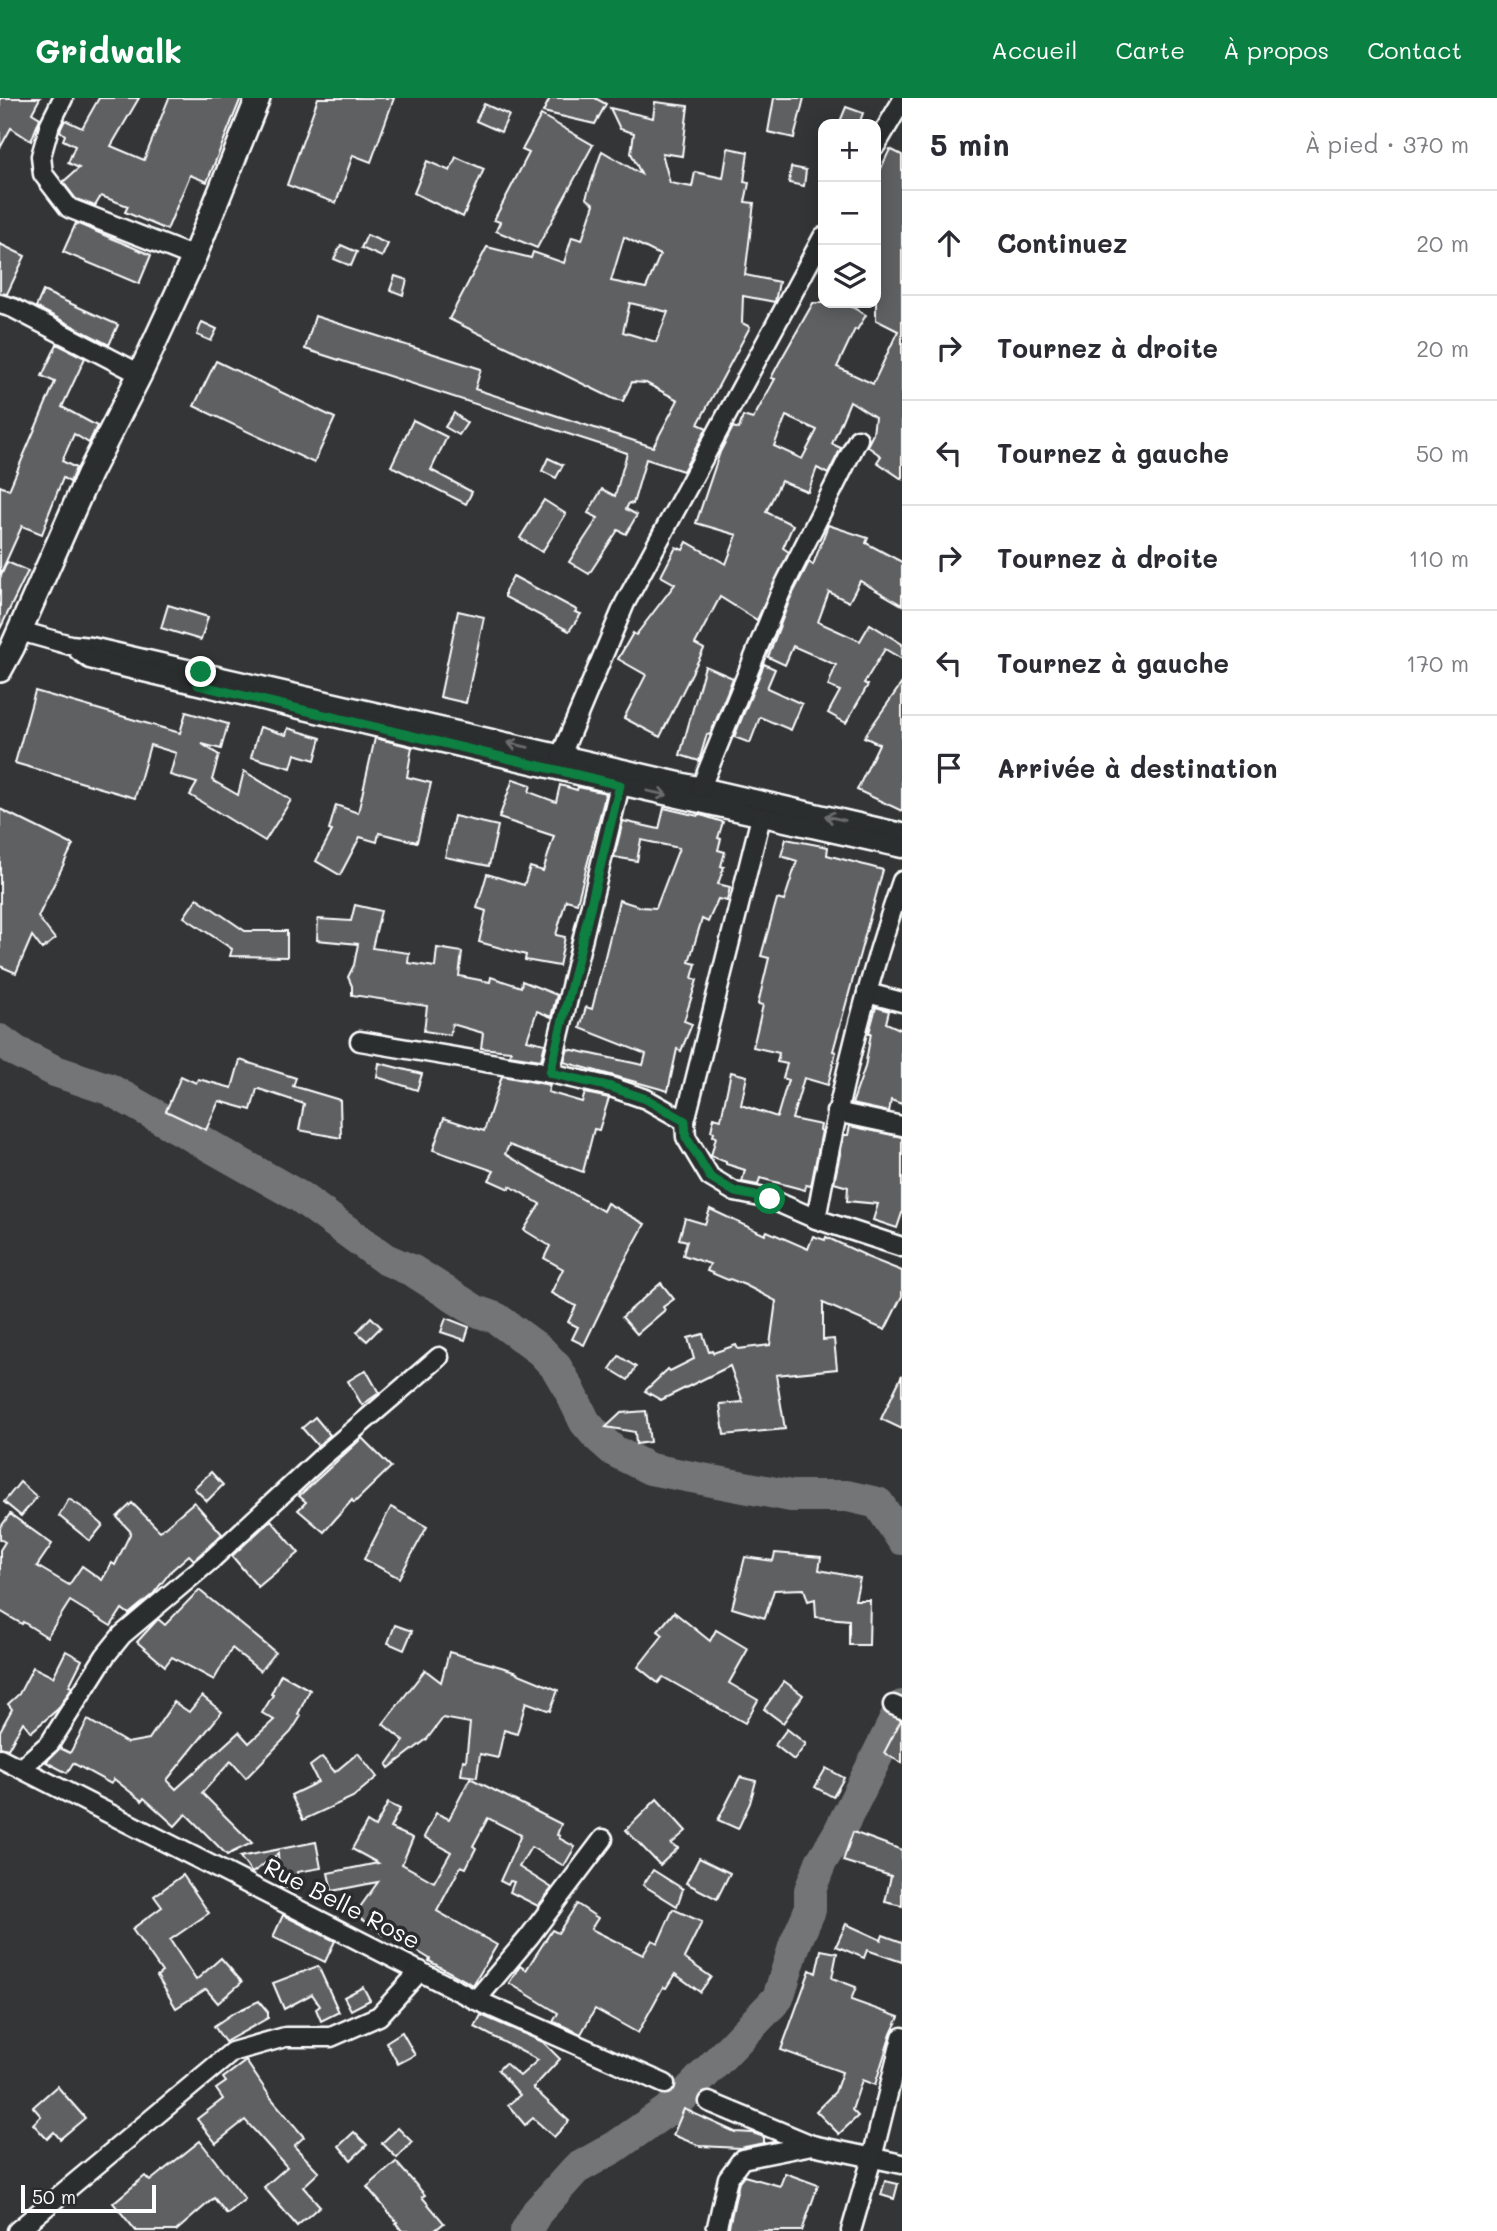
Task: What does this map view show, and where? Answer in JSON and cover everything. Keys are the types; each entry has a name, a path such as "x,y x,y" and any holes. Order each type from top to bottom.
{"street":[{"path":"63,98 50,124 41,156 43,174 69,208 194,257"},
{"path":"0,670 89,474 194,257 258,98"},
{"path":"881,137 902,101"},
{"path":"561,755 625,603 819,245"},
{"path":"0,304 13,308 139,374"},
{"path":"701,787 779,594 858,439"},
{"path":"20,631 70,645 92,647 200,678 620,785 902,833"},
{"path":"200,678 701,787 761,817 902,848"},
{"path":"550,1073 620,785"},
{"path":"761,817 685,1121 686,1137 710,1177 735,1192 770,1199 816,1219 902,1247"},
{"path":"816,1219 836,1112 867,993 902,881"},
{"path":"867,993 902,1002"},
{"path":"360,1041 550,1073 611,1087 646,1099 685,1121"},
{"path":"836,1112 902,1126"},
{"path":"21,1768 50,1743 104,1656 122,1635 212,1559 321,1458 439,1357"},
{"name":"Rue Belle Rose","path":"0,1758 476,2000 666,2084"},
{"path":"476,2000 576,1878 603,1839"},
{"path":"17,2231 232,2052 285,2037 331,2037 379,2015 420,1971"},
{"path":"851,2231 901,2047"},
{"path":"709,2102 812,2145 902,2164"},
{"path":"716,2231 728,2178 741,2159 812,2145"}],"building":[{"path":"0,98 40,98 32,113 40,118 31,141 11,128 0,148"},
{"path":"99,98 139,98 111,146 144,160 169,98 241,98 207,182 190,175 167,230 125,212 128,206 101,196 95,206 76,199 63,182 79,168 68,163 75,146 63,140 65,135 60,131 61,128 65,120 82,128"},
{"path":"318,98 394,98 371,162 353,155 336,203 287,185"},
{"path":"550,98 595,98 606,104 595,124 543,112"},
{"path":"774,98 804,98 794,138 768,132"},
{"path":"655,102 688,106 682,156 662,153 670,183 692,187 695,172 723,178 728,148 748,152 744,182 749,183 745,202 754,203 745,275 779,282 775,302 743,296 742,323 750,327 698,424 707,428 683,471 646,459 633,504 629,503 626,509 637,515 626,534 618,530 589,574 569,562 598,518 588,513 602,489 615,496 627,453 305,349 315,316 481,369 475,389 653,447 678,400 646,383 632,382 623,401 614,399 449,319 487,247 531,258 533,252 564,263 572,237 582,240 594,204 586,198 602,151 641,174 631,153 634,133 620,129 610,108 653,118","holes":["624,237 660,255 646,288 611,281","630,303 668,312 656,342 623,332"]},
{"path":"484,104 509,115 501,132 476,121"},
{"path":"846,107 863,113 861,119 841,119"},
{"path":"541,115 593,145 537,248 496,231 500,222 494,220 529,153 522,150"},
{"path":"890,149 902,155 902,479 877,462 881,456 867,446 873,434 875,417 850,401 832,444 841,448 828,474 817,468 808,492 781,481 766,512 793,525 783,548 789,552 757,620 720,597 695,644 704,649 660,737 624,718 646,675 618,659 633,633 636,635 675,584 661,576 676,547 683,550 687,542 726,564 737,535 696,523 720,452 733,427 739,429 743,416 753,419 775,379 771,378 813,303 818,303 818,308 854,308 866,315 857,330 855,329 837,367 873,384 898,331 876,320 876,308 881,308 881,168","holes":["786,416 817,430 802,459 774,446"]},
{"path":"456,157 484,169 463,217 414,193 427,161 450,171"},
{"path":"791,167 806,170 804,186 789,183"},
{"path":"76,223 151,255 139,284 63,252"},
{"path":"367,235 388,244 382,257 361,248"},
{"path":"0,244 25,256 7,294 0,293"},
{"path":"341,245 357,252 351,266 334,259"},
{"path":"395,276 407,280 403,295 390,290"},
{"path":"43,291 118,325 109,345 36,307"},
{"path":"202,322 217,329 211,341 197,335"},
{"path":"57,344 85,358 62,407 97,426 89,443 74,434 62,461 76,468 70,482 63,478 42,534 22,526 0,575 0,486 9,490 55,382 42,376"},
{"path":"216,361 335,418 314,463 194,406"},
{"path":"454,413 467,423 459,435 445,427"},
{"path":"413,420 447,437 431,470 472,492 466,504 391,466"},
{"path":"548,458 563,465 556,478 542,471"},
{"path":"544,500 566,514 542,552 520,538"},
{"path":"828,525 868,538 866,543 902,562 902,605 860,581 849,602 829,592 818,622 860,641 870,624 902,644 902,659 885,649 864,683 868,685 846,723 828,713 840,691 828,686 836,665 793,646 785,665 768,657 790,599 809,562 813,565"},
{"path":"7,562 28,571 0,629 0,578"},
{"path":"513,576 577,610 575,612 581,614 569,631 505,597 505,591"},
{"path":"168,605 208,617 201,640 161,628"},
{"path":"458,611 484,617 466,703 440,697"},
{"path":"764,664 775,669 767,688 802,704 791,730 760,717 750,743 734,737"},
{"path":"705,666 733,678 710,735 707,734 699,761 680,755"},
{"path":"902,683 902,811 857,790 879,744 864,737"},
{"path":"35,691 180,733 186,712 228,724 221,749 202,744 219,755 212,780 238,795 244,771 291,800 265,841 190,795 197,783 170,775 176,753 150,745 135,798 15,763"},
{"path":"260,727 286,735 288,728 321,738 315,760 295,754 291,768 251,757"},
{"path":"375,738 412,747 407,777 431,783 417,842 379,833 377,842 360,837 340,875 316,861 332,831 329,830 336,805 358,813"},
{"path":"513,779 531,785 529,792 556,802 560,785 606,793 577,903 566,900 556,935 565,937 559,966 525,960 526,955 479,942 486,911 477,908 487,874 524,885 530,867 543,871 554,836 499,818"},
{"path":"664,808 723,822 718,838 721,839 718,850 725,852 721,866 724,867 718,884 730,887 727,901 718,899 708,922 702,919 689,962 696,964 692,978 697,980 684,1021 692,1024 681,1051 677,1049 668,1091 564,1062 568,1049 643,1065 646,1054 580,1028 586,1007 592,1009 619,900 641,907 656,908 679,848 641,840 637,861 614,857 623,821 659,829"},
{"path":"0,809 73,845 38,917 55,939 42,949 32,936 16,973 0,966"},
{"path":"454,816 498,826 489,866 445,857"},
{"path":"786,839 828,847 827,855 883,870 833,1051 836,1052 828,1085 804,1078 792,1119 821,1125 811,1186 806,1185 805,1190 760,1178 758,1185 742,1182 745,1170 711,1156 716,1137 711,1131 714,1117 721,1119 731,1072 747,1076 741,1105 777,1117 788,1080 783,1078 787,1064 777,1062 779,1053 753,1047 763,1005 758,1004 769,958 761,956 777,899 784,901 797,861 781,856"},
{"path":"197,898 245,931 287,931 287,957 230,956 232,949 184,917"},
{"path":"355,905 381,911 372,948 409,953 408,963 435,967 437,948 462,952 459,976 490,982 491,977 521,987 522,981 557,995 551,1017 537,1011 527,1040 545,1044 541,1060 509,1055 511,1051 481,1048 483,1033 452,1024 450,1035 424,1031 427,1006 352,995 348,977 354,965 358,944 317,940 318,919 351,921"},
{"path":"876,1007 889,1011 886,1023 902,1030 902,1104 891,1100 889,1112 852,1104 865,1067 869,1033"},
{"path":"240,1060 296,1078 293,1086 340,1100 341,1138 299,1130 304,1104 259,1089 251,1110 219,1101 206,1130 166,1111 181,1076 196,1083 198,1079 232,1088"},
{"path":"379,1063 422,1074 417,1090 377,1077"},
{"path":"502,1076 550,1085 548,1092 582,1102 585,1093 609,1098 599,1130 594,1129 583,1172 509,1145 505,1154 603,1211 607,1203 645,1224 584,1345 572,1339 578,1327 568,1322 576,1306 551,1293 563,1269 544,1258 550,1246 524,1230 540,1204 510,1186 509,1189 489,1180 494,1171 433,1150 444,1118 484,1131"},
{"path":"850,1126 902,1137 902,1213 897,1228 873,1220 878,1204 847,1201 848,1187 834,1183 844,1135 848,1135"},
{"path":"710,1209 765,1235 767,1231 808,1249 813,1236 825,1240 826,1237 902,1271 902,1296 885,1330 823,1303 823,1340 834,1339 837,1369 776,1375 785,1429 724,1435 720,1404 743,1402 730,1366 661,1400 645,1391 668,1369 670,1371 694,1359 688,1338 703,1334 709,1352 713,1353 736,1345 738,1349 770,1345 776,1301 745,1285 707,1271 710,1264 683,1255 687,1241 679,1239 685,1218 705,1224"},
{"path":"661,1283 674,1299 637,1334 622,1317"},
{"path":"371,1317 381,1327 367,1341 357,1332"},
{"path":"446,1318 469,1327 465,1340 441,1332"},
{"path":"619,1356 636,1367 628,1380 610,1369"},
{"path":"366,1370 379,1393 362,1405 348,1381"},
{"path":"902,1375 902,1429 881,1419"},
{"path":"646,1411 650,1442 636,1444 635,1432 606,1427 621,1413"},
{"path":"315,1417 330,1435 318,1446 302,1428"},
{"path":"362,1438 391,1467 354,1503 352,1500 324,1532 298,1510 306,1502 299,1496"},
{"path":"211,1472 223,1485 207,1501 194,1488"},
{"path":"20,1482 37,1497 21,1516 4,1502"},
{"path":"69,1499 103,1525 90,1541 59,1516"},
{"path":"194,1502 222,1534 194,1560 189,1555 172,1570 153,1594 129,1614 122,1609 111,1626 70,1601 47,1637 0,1611 0,1550 5,1542 0,1539 0,1528 10,1514 52,1544 37,1566 69,1585 82,1566 102,1580 112,1563 115,1565 131,1532 117,1517 132,1503 160,1531"},
{"path":"391,1507 427,1527 399,1578 364,1559"},
{"path":"271,1520 299,1553 258,1587 232,1556"},
{"path":"775,1553 821,1557 819,1570 860,1578 855,1600 870,1600 869,1645 849,1645 849,1620 816,1617 815,1599 808,1601 804,1589 774,1590 765,1618 732,1608 745,1557 773,1561"},
{"path":"199,1590 275,1652 260,1671 232,1648 214,1680 172,1657 165,1666 137,1642 158,1619 165,1625"},
{"path":"674,1612 710,1641 716,1630 748,1649 729,1683 758,1700 745,1723 663,1677 658,1683 638,1667 663,1635 658,1631"},
{"path":"395,1625 412,1631 404,1650 388,1643"},
{"path":"66,1651 82,1660 69,1686 72,1687 58,1709 31,1732 23,1722 8,1749 0,1747 0,1731 12,1709 8,1704 19,1694 33,1667 53,1677"},
{"path":"449,1652 515,1671 558,1690 550,1711 526,1702 517,1734 504,1730 498,1758 480,1754 477,1777 461,1775 463,1760 466,1761 470,1723 443,1718 427,1739 389,1768 387,1765 404,1741 383,1724 425,1670 441,1682"},
{"path":"281,1674 310,1690 298,1714 301,1716 291,1732 246,1778 231,1761 202,1793 252,1843 227,1855 186,1814 175,1826 144,1798 142,1801 114,1779 111,1784 73,1763 67,1773 46,1762 60,1748 70,1753 88,1720 127,1743 149,1739 174,1702 189,1712 202,1696 222,1712 167,1780 176,1789 239,1732 249,1743 274,1720 262,1713"},
{"path":"784,1681 803,1695 783,1723 764,1709"},
{"path":"902,1720 902,1763 884,1753"},
{"path":"787,1729 806,1744 794,1760 775,1745"},
{"path":"358,1753 377,1777 353,1797 303,1820 291,1795 318,1782 310,1766 322,1757 335,1772"},
{"path":"826,1768 844,1778 833,1797 815,1787"},
{"path":"740,1777 756,1781 750,1803 738,1829 718,1820"},
{"path":"470,1778 561,1824 557,1835 575,1847 564,1866 531,1847 519,1867 552,1888 538,1906 510,1892 514,1882 510,1881 508,1885 500,1881 521,1835 488,1818 473,1846 476,1848 466,1868 461,1866 437,1911 497,1945 473,1985 429,1961 430,1959 386,1932 384,1935 355,1914 378,1882 332,1891 328,1873 378,1863 352,1849 367,1822 375,1827 388,1803 400,1809 390,1828 413,1838 402,1864 434,1882 451,1852 424,1837 436,1813 449,1819"},
{"path":"657,1799 686,1831 671,1844 678,1848 660,1865 626,1830"},
{"path":"853,1832 902,1850 902,1906 885,1902 891,1876 843,1861"},
{"path":"316,1842 321,1868 297,1872 298,1887 280,1888 278,1854 252,1873 240,1857"},
{"path":"699,1858 730,1873 717,1899 686,1883"},
{"path":"653,1870 683,1889 677,1906 643,1885"},
{"path":"183,1875 209,1913 170,1940 196,1980 221,1958 242,1982 218,2003 206,1989 176,2008 157,1976 162,1972 132,1929 162,1907 154,1896"},
{"path":"577,1904 598,1918 591,1929 643,1955 652,1940 658,1943 673,1909 702,1922 684,1958 711,1977 700,1992 675,1974 666,1988 663,1987 638,2033 595,2009 581,2034 553,2022 558,2013 509,1983 520,1966 526,1970 552,1930 558,1933"},
{"path":"283,1915 335,1941 325,1962 273,1937"},
{"path":"846,1924 881,1940 883,1935 902,1942 902,1962 867,1950 864,1958 836,1946"},
{"path":"821,1950 837,1953 832,1978 856,1987 851,2000 899,2017 875,2085 862,2080 852,2110 858,2116 839,2134 816,2111 835,2092 842,2072 781,2050 810,1970 816,1973"},
{"path":"318,1966 339,2012 321,2021 316,2009 320,2006 312,1994 284,2009 273,1983"},
{"path":"363,1987 370,2000 351,2010 344,1997"},
{"path":"259,2001 268,2012 268,2018 225,2042 214,2026 233,2013"},
{"path":"481,2015 543,2042 560,2059 533,2088 569,2121 554,2137 533,2118 525,2125 508,2105 520,2095 498,2070 505,2063 520,2076 538,2060 475,2027"},
{"path":"402,2032 415,2055 398,2064 386,2042"},
{"path":"246,2061 271,2098 304,2137 294,2146 319,2172 303,2187 320,2206 297,2226 264,2187 287,2167 245,2120 216,2143 197,2119 223,2099 216,2089 226,2082 223,2078"},
{"path":"57,2086 85,2118 60,2139 54,2132 47,2139 33,2124 41,2116 33,2107"},
{"path":"684,2109 735,2132 764,2137 764,2143 740,2148 700,2146 673,2135"},
{"path":"398,2128 412,2142 397,2158 382,2143"},
{"path":"354,2132 367,2145 351,2160 339,2146"},
{"path":"200,2141 245,2199 227,2214 214,2198 176,2231 136,2231 113,2203 145,2176 150,2181"},
{"path":"396,2162 425,2195 422,2197 444,2223 434,2231 402,2231 367,2187"},
{"path":"785,2173 818,2185 802,2231 728,2231 739,2182 744,2176 780,2186"},
{"path":"885,2181 898,2184 894,2199 881,2195"}],"waterway":[{"path":"0,1040 15,1051 55,1071 109,1089 300,1197 385,1259 413,1271 476,1311 496,1318 541,1351 556,1367 585,1422 614,1451 650,1469 791,1496 847,1496 878,1503 902,1539"},
{"path":"526,2231 537,2212 576,2169 615,2147 675,2105 778,1998 795,1944 810,1910 810,1890 821,1862 838,1834 902,1706"}],"route":[{"path":"201,672 198,685 620,785 550,1073 611,1087 646,1099 685,1121 686,1137 710,1177 735,1192 770,1199"}]}
